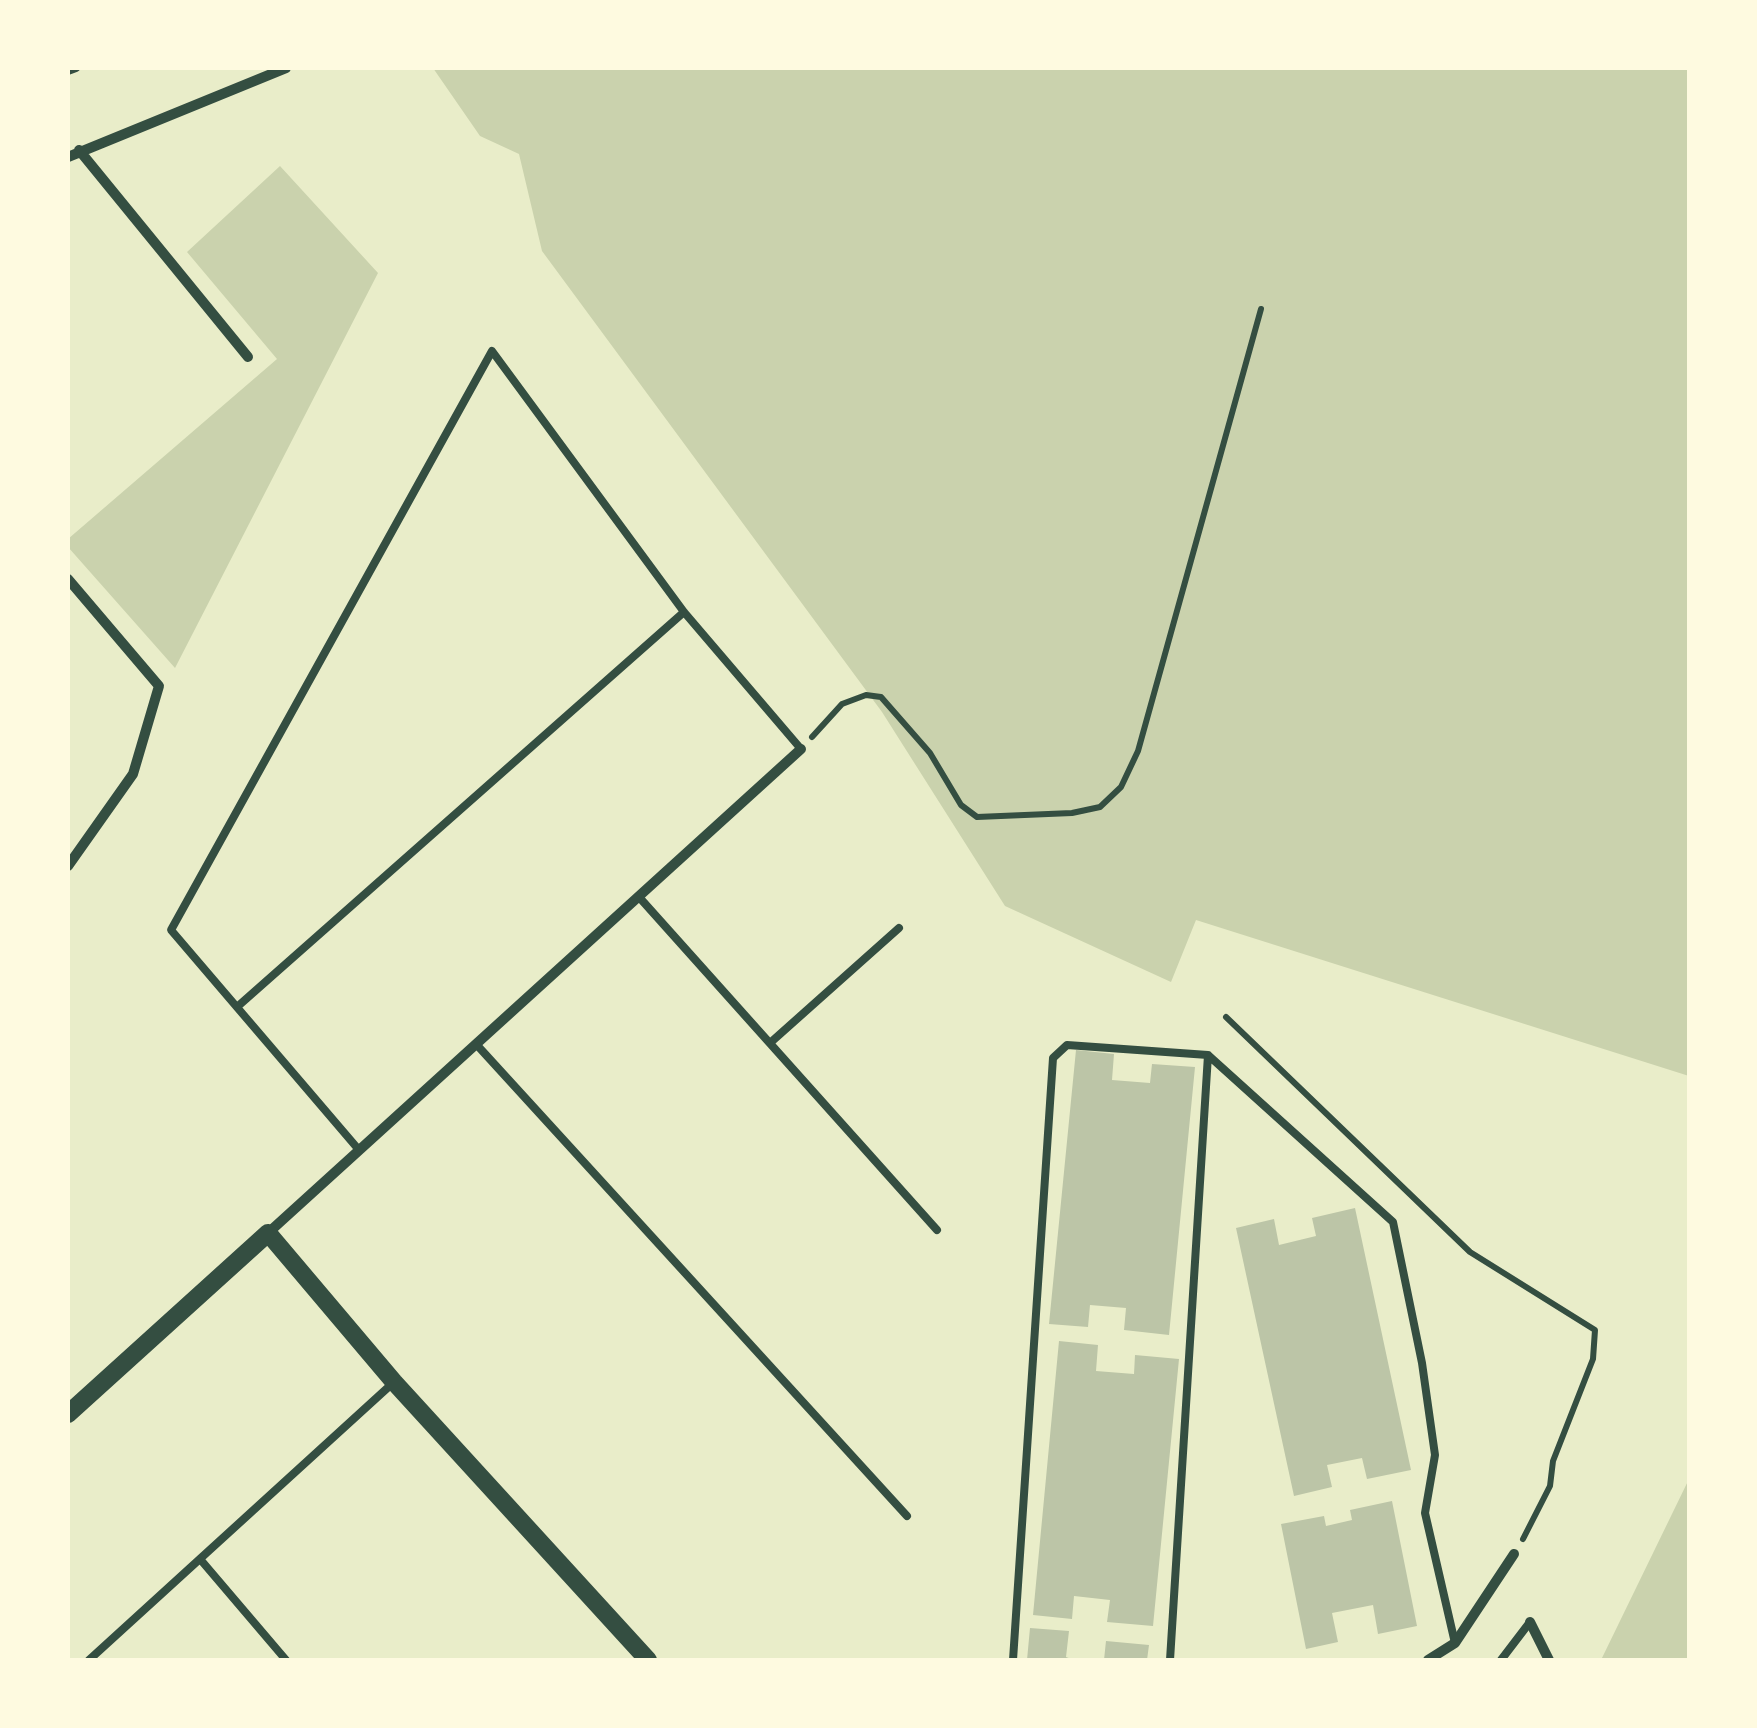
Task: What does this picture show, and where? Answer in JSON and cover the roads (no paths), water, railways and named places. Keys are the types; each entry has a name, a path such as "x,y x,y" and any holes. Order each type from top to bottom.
{"street":[{"path":"68,157 286,68"},
{"path":"80,150 248,357"},
{"path":"68,578 158,686 133,774 68,866"},
{"path":"68,1414 801,749"},
{"path":"268,1233 394,1382 648,1660"},
{"path":"1428,1660 1455,1642 1514,1554"},
{"path":"1530,1622 1549,1660"}],"lane":[{"path":"68,70 76,68"},
{"path":"359,1150 171,930 492,351 684,612 801,749"},
{"path":"237,1008 684,612"},
{"path":"639,897 937,1230"},
{"path":"770,1043 899,928"},
{"path":"476,1044 907,1516"},
{"path":"1013,1660 1053,1058 1067,1045 1208,1054 1394,1222 1422,1363 1435,1456 1424,1513 1455,1642"},
{"path":"1170,1660 1208,1054"},
{"path":"89,1660 394,1382"},
{"path":"200,1560 286,1660"},
{"path":"1501,1660 1530,1622"}]}
